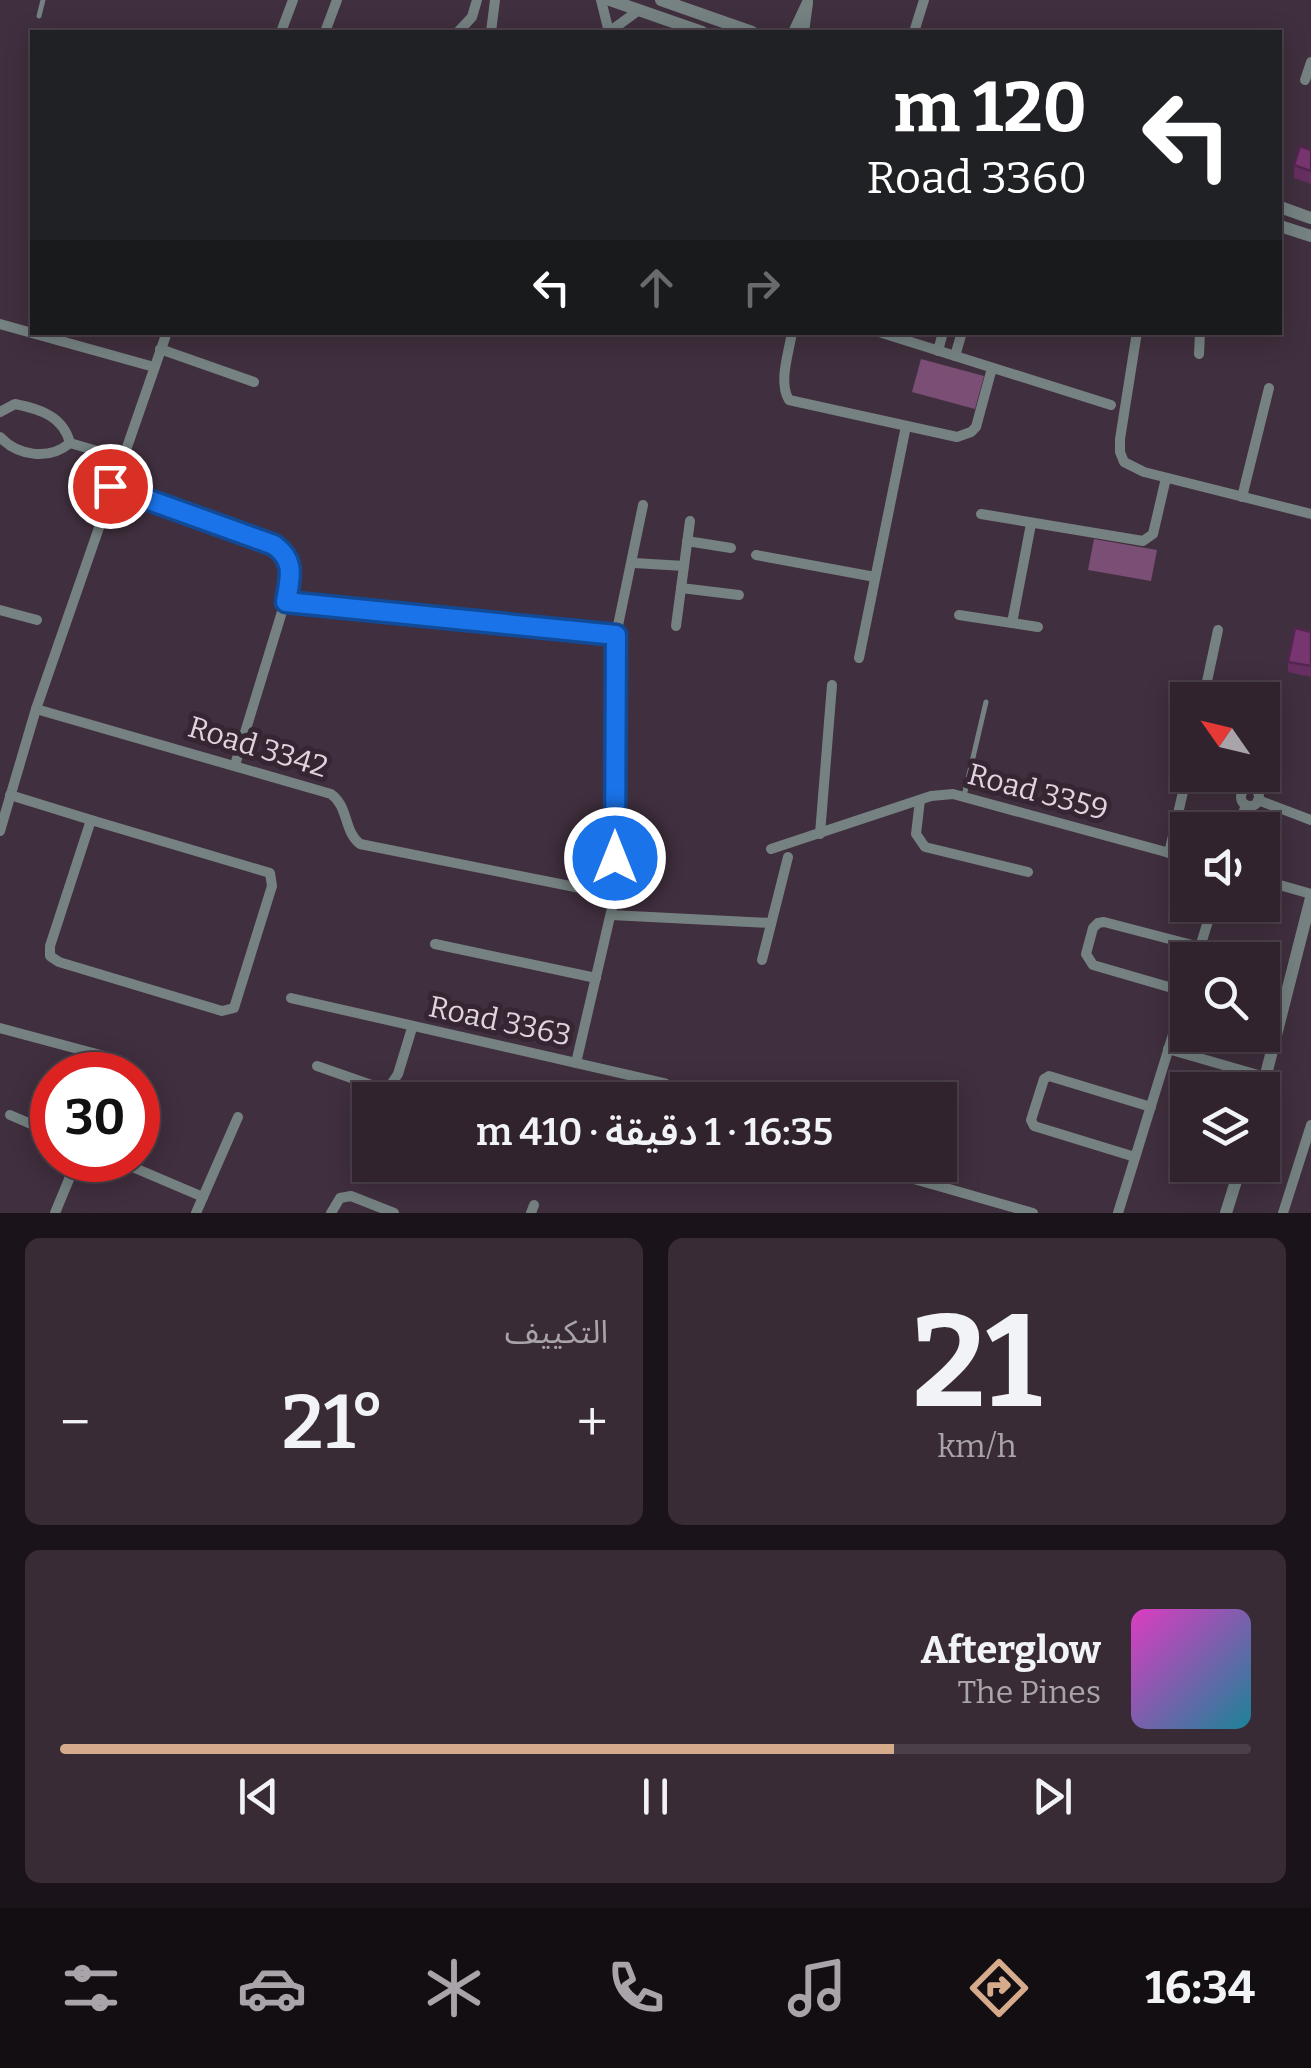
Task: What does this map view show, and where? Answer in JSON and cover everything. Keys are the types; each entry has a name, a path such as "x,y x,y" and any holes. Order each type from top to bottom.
{"street":[{"path":"282,30 294,0"},
{"path":"326,30 337,0"},
{"path":"460,30 472,16 477,0"},
{"path":"491,30 495,0"},
{"path":"600,0 608,30"},
{"path":"610,0 696,30"},
{"path":"661,0 746,30"},
{"path":"915,30 924,0"},
{"path":"794,30 808,1"},
{"path":"804,30 808,1"},
{"path":"611,30 640,10"},
{"path":"1304,80 1311,62"},
{"path":"1282,208 1311,218"},
{"path":"1282,227 1311,236"},
{"path":"0,324 30,332"},
{"path":"39,335 154,367"},
{"path":"0,831 110,486 165,335"},
{"path":"792,335 784,383 790,400 957,436 971,432 979,420 992,368"},
{"path":"888,335 1111,405"},
{"path":"938,351 942,335"},
{"path":"955,356 961,335"},
{"path":"1138,335 1120,452 1131,468 1311,514"},
{"path":"1199,354 1200,335"},
{"path":"160,349 254,382"},
{"path":"1242,497 1268,388"},
{"path":"0,412 14,404 54,417 62,423 70,443"},
{"path":"859,658 906,426"},
{"path":"0,437 8,445 47,455 58,453 70,443"},
{"path":"70,443 121,458"},
{"path":"981,514 1143,541 1152,534 1166,478"},
{"path":"110,486 274,545 287,554 292,567 286,602 236,765"},
{"path":"576,1062 615,896 616,635 643,505"},
{"path":"676,626 690,521"},
{"path":"1012,623 1031,524"},
{"path":"688,541 731,548"},
{"path":"756,556 875,577"},
{"path":"634,563 684,566"},
{"path":"681,588 739,594"},
{"path":"286,602 616,635"},
{"path":"0,610 38,620"},
{"path":"959,614 1038,627"},
{"path":"1207,682 1218,630"},
{"path":"820,834 832,685"},
{"name":"Road 3342","path":"36,709 332,794 343,807 351,837 360,844 615,896"},
{"path":"1169,853 1183,792"},
{"path":"1243,812 1243,792 1256,794 1311,820"},
{"name":"Road 3359","path":"771,850 942,794 964,796 1169,853"},
{"path":"10,796 270,872 272,886 234,1008 222,1010 59,962 50,956 91,820"},
{"path":"920,800 916,834 925,847 1028,872"},
{"path":"762,960 788,857"},
{"path":"1267,1072 1311,896 1280,886"},
{"path":"611,915 771,923"},
{"path":"1170,985 1093,966 1086,954 1091,934 1104,922 1181,942"},
{"path":"435,944 596,978"},
{"name":"Road 3363","path":"290,998 660,1082"},
{"path":"0,1028 88,1052"},
{"path":"317,1066 380,1088 390,1086 398,1074 412,1028"},
{"path":"1118,1213 1170,1044"},
{"path":"1168,1050 1230,1072"},
{"path":"1135,1157 1034,1126 1031,1120 1042,1082 1049,1076 1150,1107"},
{"path":"10,1115 30,1124"},
{"path":"196,1213 238,1117"},
{"path":"1283,1213 1311,1126"},
{"path":"1298,1165 1311,1169"},
{"path":"160,1179 203,1197"},
{"path":"54,1213 68,1182"},
{"path":"924,1182 1033,1213"},
{"path":"1226,1213 1236,1182"},
{"path":"331,1213 340,1198 351,1196 394,1213"}],"lane":[{"path":"39,16 43,0"},
{"path":"964,796 986,702"}],"shaded area":[{"path":"921,359 984,376 975,409 912,392"},
{"path":"1094,539 1157,550 1151,581 1088,570"}],"building":[{"path":"1300,146 1311,150 1311,171 1294,165"},
{"path":"1295,628 1311,632 1311,666 1288,662"}],"route":[{"path":"110,486 274,545 287,554 292,567 286,602 616,635 615,858"}]}
